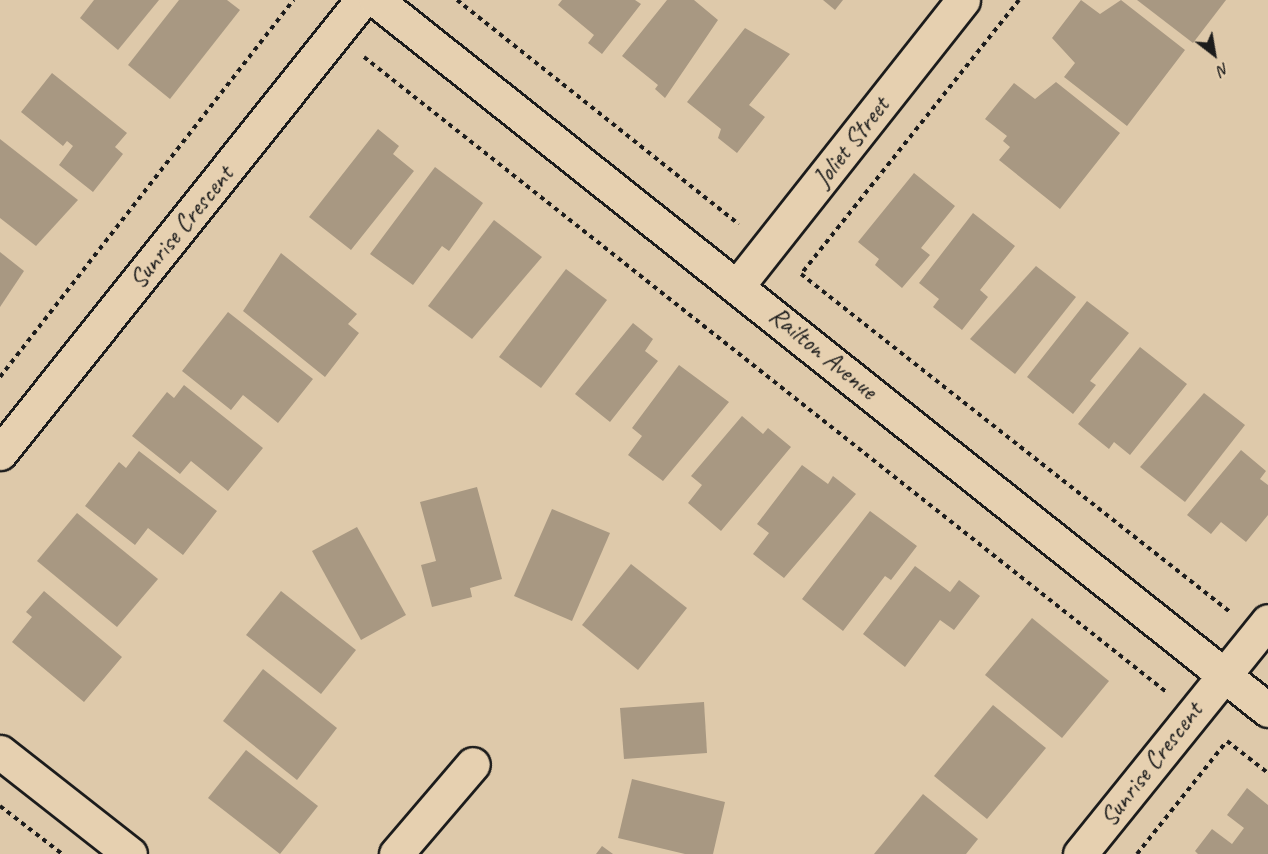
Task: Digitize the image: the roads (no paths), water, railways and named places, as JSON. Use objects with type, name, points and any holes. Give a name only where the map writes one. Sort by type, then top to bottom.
[{"type":"street","name":"Sunrise Crescent","points":[[0,453],[363,0]]},
{"type":"street","name":"Railton Avenue","points":[[375,0],[738,285],[1268,710]]},
{"type":"street","name":"Joliet Street","points":[[738,285],[963,0]]},
{"type":"street","name":"Sunrise Crescent","points":[[1080,854],[1222,674],[1268,621]]},
{"type":"street","points":[[0,752],[130,854]]},
{"type":"street","points":[[396,854],[473,764]]}]
